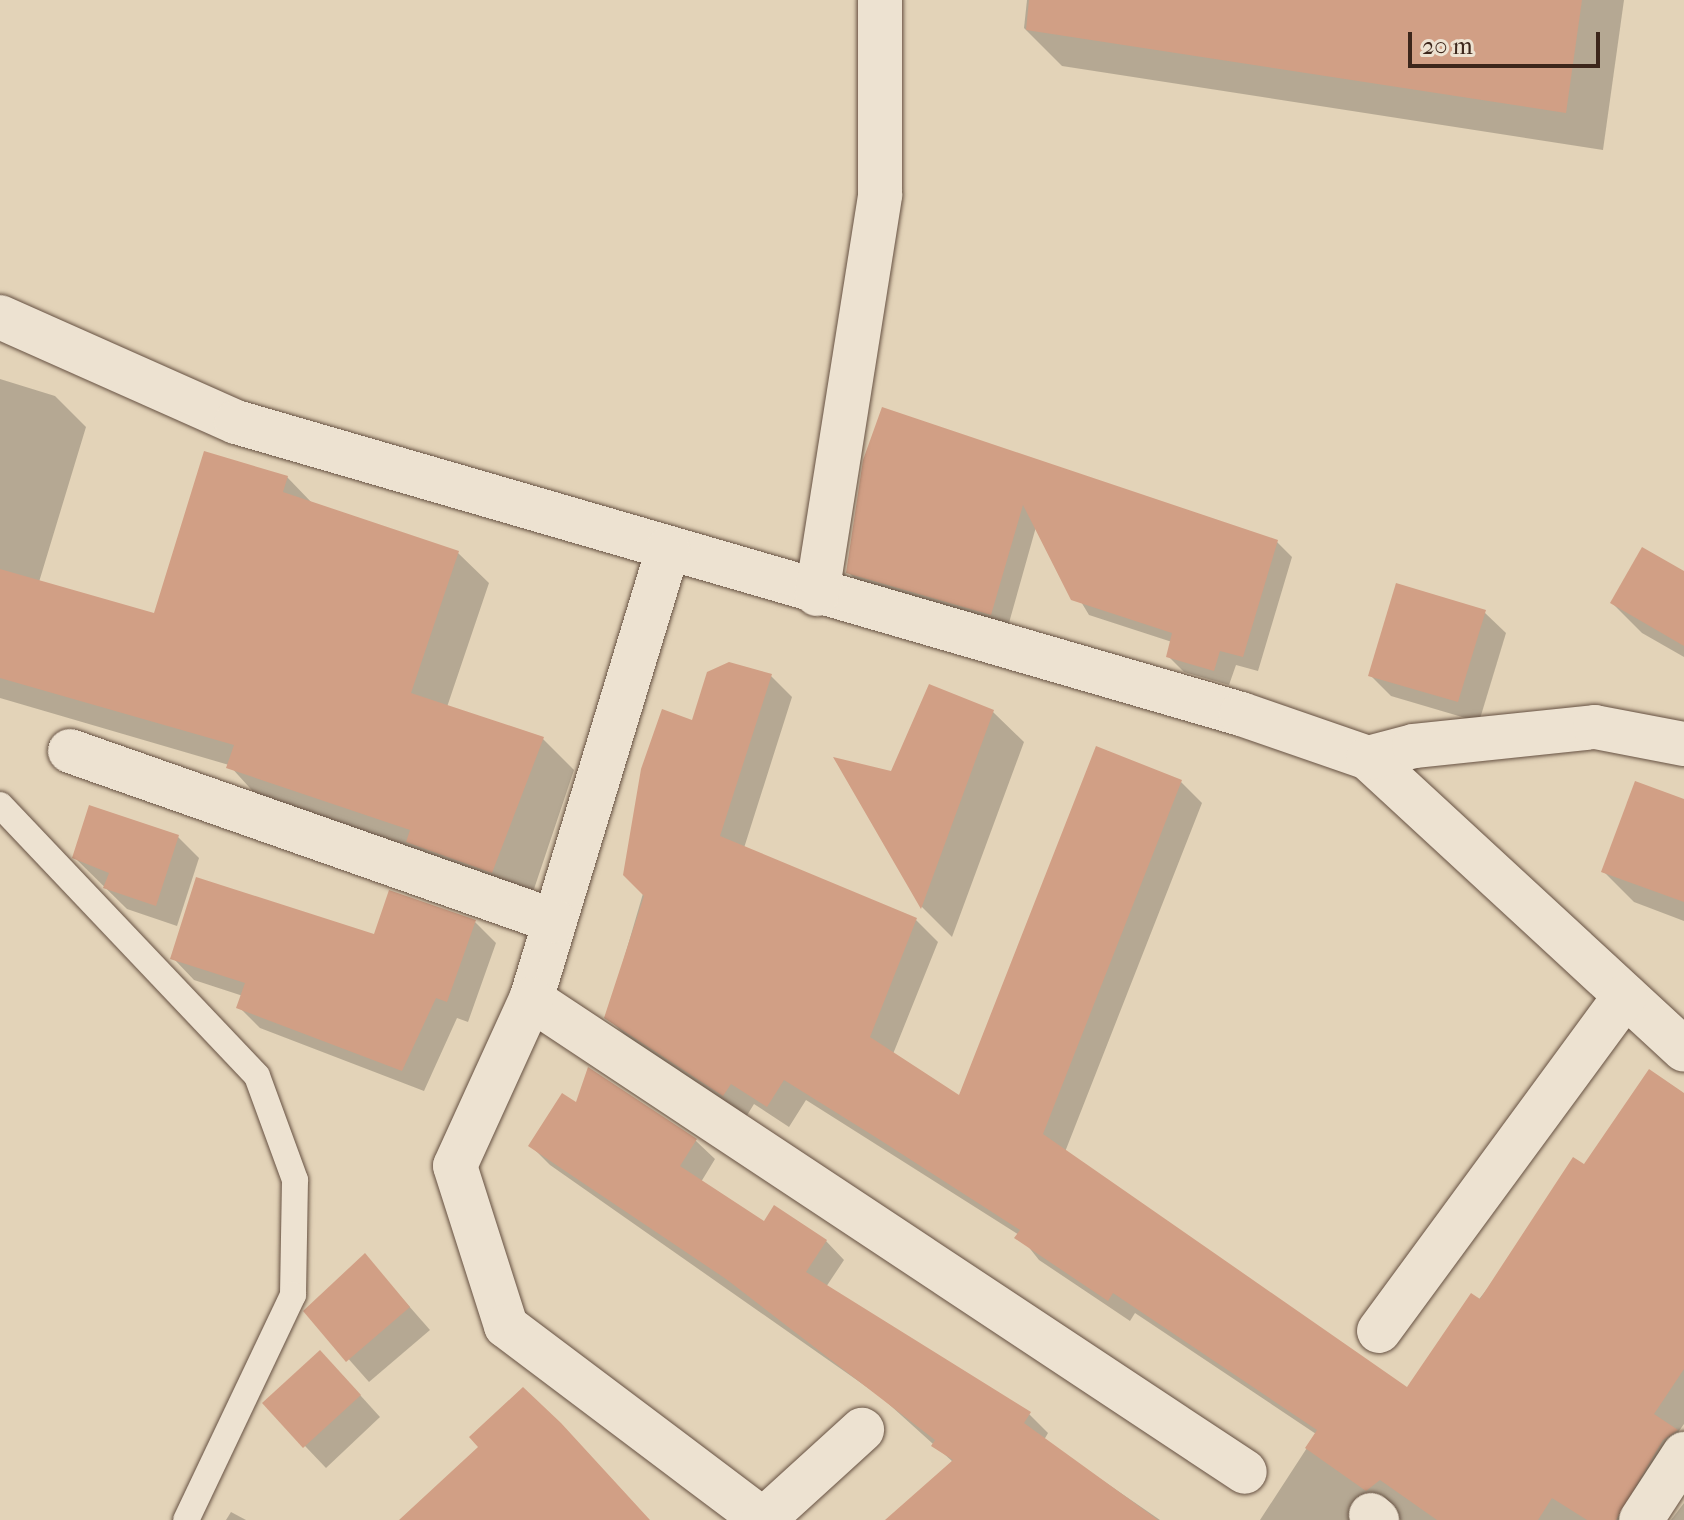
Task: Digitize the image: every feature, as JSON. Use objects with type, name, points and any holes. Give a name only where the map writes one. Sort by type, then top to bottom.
[{"type":"street","points":[[817,594],[880,195],[880,0]]},
{"type":"street","points":[[0,317],[236,422],[817,594],[1241,714],[1368,758],[1684,1050]]},
{"type":"street","points":[[668,549],[531,999],[455,1166],[506,1326],[763,1520],[862,1430]]},
{"type":"street","points":[[1368,758],[1414,746],[1595,727],[1684,744]]},
{"type":"street","points":[[70,751],[554,921]]},
{"type":"street","points":[[1379,1331],[1625,996]]},
{"type":"street","points":[[531,999],[1245,1472]]},
{"type":"street","points":[[1641,1520],[1684,1454]]},
{"type":"lane","points":[[0,805],[257,1076],[295,1180],[293,1295],[186,1520]]},
{"type":"building","points":[[1029,0],[1582,0],[1566,113],[1026,30]]},
{"type":"building","points":[[882,407],[1278,540],[1243,657],[1220,651],[1214,671],[1166,657],[1172,633],[1071,600],[1023,505],[991,615],[846,573],[863,460]]},
{"type":"building","points":[[204,451],[288,476],[283,492],[459,551],[411,693],[544,737],[492,873],[406,842],[410,830],[226,768],[234,745],[0,678],[0,569],[154,613]]},
{"type":"building","points":[[1642,547],[1684,571],[1684,646],[1610,603]]},
{"type":"building","points":[[1396,583],[1486,610],[1458,702],[1368,676]]},
{"type":"building","points":[[729,662],[772,674],[720,836],[917,918],[870,1037],[959,1095],[1096,746],[1182,780],[1043,1134],[1407,1387],[1471,1293],[1480,1299],[1573,1157],[1584,1164],[1649,1069],[1684,1093],[1684,1369],[1654,1414],[1678,1430],[1663,1440],[1616,1520],[1587,1520],[1552,1498],[1538,1520],[1437,1520],[1380,1480],[1366,1491],[1305,1448],[1317,1430],[1113,1293],[1108,1301],[1014,1238],[1020,1230],[784,1080],[767,1107],[731,1084],[723,1096],[604,1018],[644,896],[623,875],[641,769],[662,709],[692,720],[707,672]]},
{"type":"building","points":[[929,684],[994,710],[921,909],[833,757],[891,771]]},
{"type":"building","points":[[1635,781],[1684,799],[1684,902],[1601,872]]},
{"type":"building","points":[[89,805],[179,835],[156,906],[103,888],[109,873],[72,858]]},
{"type":"building","points":[[196,877],[374,934],[389,890],[476,920],[447,1002],[436,998],[402,1071],[236,1008],[245,983],[170,959]]},
{"type":"building","points":[[588,1067],[697,1139],[680,1166],[764,1221],[774,1205],[827,1240],[806,1272],[1031,1412],[1024,1423],[1158,1520],[885,1520],[953,1460],[931,1446],[935,1440],[726,1279],[528,1146],[562,1093],[576,1102]]},
{"type":"building","points":[[365,1253],[410,1307],[346,1362],[303,1311]]},
{"type":"building","points":[[320,1350],[361,1395],[303,1448],[262,1403]]},
{"type":"building","points":[[523,1387],[561,1423],[650,1520],[399,1520],[478,1447],[469,1437]]}]
